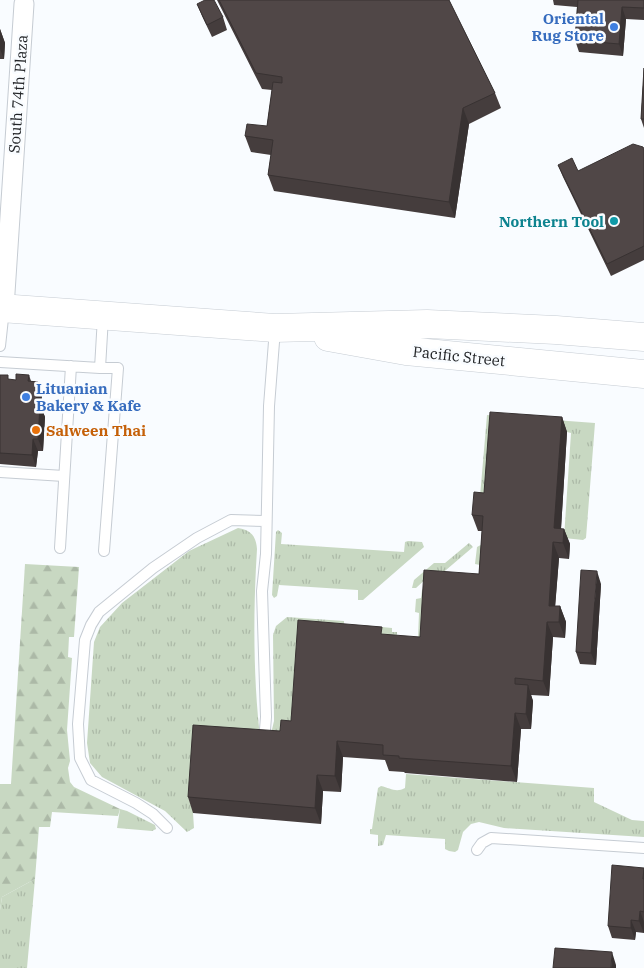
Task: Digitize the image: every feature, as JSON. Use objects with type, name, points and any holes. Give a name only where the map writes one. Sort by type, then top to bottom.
[{"type":"main road","name":"Pacific Street","points":[[2,308],[275,328],[406,351],[644,374]]},
{"type":"main road","name":"Pacific Street","points":[[275,328],[427,324],[556,330],[644,337]]},
{"type":"street","name":"South 74th Plaza","points":[[2,308],[24,2]]},
{"type":"lane","points":[[0,346],[2,308]]},
{"type":"lane","points":[[100,368],[104,315]]},
{"type":"lane","points":[[263,745],[266,717],[262,591],[266,554],[269,406],[275,328]]},
{"type":"lane","points":[[0,362],[118,368],[104,551]]},
{"type":"lane","points":[[60,548],[72,366]]},
{"type":"lane","points":[[0,472],[64,476]]},
{"type":"lane","points":[[167,828],[153,814],[136,803],[91,780],[80,758],[78,724],[85,640],[99,612],[153,568],[197,538],[231,520],[266,521]]},
{"type":"lane","points":[[477,850],[482,842],[491,838],[644,848]]},
{"type":"green space","points":[[487,415],[595,423],[586,538],[583,540],[564,538],[571,433],[567,432],[490,509],[479,508]]},
{"type":"green space","points":[[238,528],[252,534],[257,549],[254,647],[261,745],[193,813],[194,828],[187,832],[165,811],[102,777],[90,763],[87,743],[94,642],[100,627],[122,603],[189,551]]},
{"type":"green space","points":[[278,530],[282,533],[281,544],[404,552],[405,542],[408,541],[422,542],[424,547],[363,600],[358,600],[358,590],[279,585],[277,596],[274,598],[272,595],[276,532]]},
{"type":"green space","points":[[488,541],[485,589],[425,652],[418,638],[419,613],[415,612],[416,599],[421,598],[422,590],[431,582],[478,582],[480,565],[475,564],[477,547]]},
{"type":"green space","points":[[469,543],[473,547],[439,576],[429,576],[416,588],[412,588],[414,580],[434,563],[445,563]]},
{"type":"green space","points":[[25,564],[79,567],[74,637],[69,637],[68,657],[72,658],[67,730],[70,782],[74,787],[120,809],[118,816],[52,812],[50,827],[39,827],[35,879],[2,897],[0,910],[0,784],[11,784]]},
{"type":"green space","points":[[287,617],[344,621],[344,628],[362,625],[392,628],[392,632],[397,632],[397,637],[297,736],[268,746],[274,721],[273,635],[276,626]]},
{"type":"green space","points":[[406,774],[594,788],[594,802],[632,820],[644,821],[644,837],[504,828],[479,822],[471,824],[463,832],[458,850],[455,852],[445,849],[445,839],[386,835],[383,845],[378,846],[378,835],[370,834],[370,829],[372,829],[378,788],[381,786],[396,790],[405,788]]},
{"type":"green space","points":[[120,809],[155,825],[156,829],[152,831],[117,828]]},
{"type":"green space","points":[[35,879],[27,968],[0,968],[0,910],[2,897]]},
{"type":"building","points":[[205,0],[214,0],[223,17],[207,25],[197,4]]},
{"type":"building","points":[[219,0],[449,0],[495,93],[463,108],[449,202],[268,175],[273,140],[245,136],[247,124],[267,126],[273,82],[282,83],[282,77],[256,73]]},
{"type":"building","points":[[578,0],[644,0],[644,8],[622,7],[619,44],[575,40]]},
{"type":"building","points":[[644,68],[644,119],[641,119]]},
{"type":"building","name":"Northern Tool","points":[[633,144],[644,149],[644,246],[607,264],[558,165],[572,158],[578,171]]},
{"type":"building","points":[[16,374],[29,375],[28,381],[38,382],[36,405],[40,405],[38,439],[33,439],[32,455],[0,453],[0,375],[8,375],[8,379],[16,380]]},
{"type":"building","points":[[490,412],[562,417],[554,528],[564,529],[563,543],[553,542],[549,606],[560,606],[559,622],[547,622],[543,681],[515,678],[515,684],[528,685],[526,714],[515,713],[511,766],[399,758],[399,756],[383,755],[383,745],[337,741],[335,776],[317,775],[315,808],[188,797],[193,725],[280,731],[281,720],[291,721],[298,620],[382,627],[381,634],[420,637],[424,570],[479,574],[483,516],[472,515],[474,492],[484,493]]},
{"type":"building","points":[[581,570],[597,571],[591,653],[576,652]]},
{"type":"building","points":[[612,865],[644,868],[644,912],[640,911],[639,921],[631,920],[631,928],[608,926]]},
{"type":"building","points":[[555,948],[612,952],[611,968],[553,968]]},
{"type":"place","name":"Oriental Rug Store","points":[[614,27]]},
{"type":"place","name":"Northern Tool","points":[[614,221]]},
{"type":"place","name":"Lituanian Bakery & Kafe","points":[[26,397]]},
{"type":"place","name":"Salween Thai","points":[[36,430]]}]
